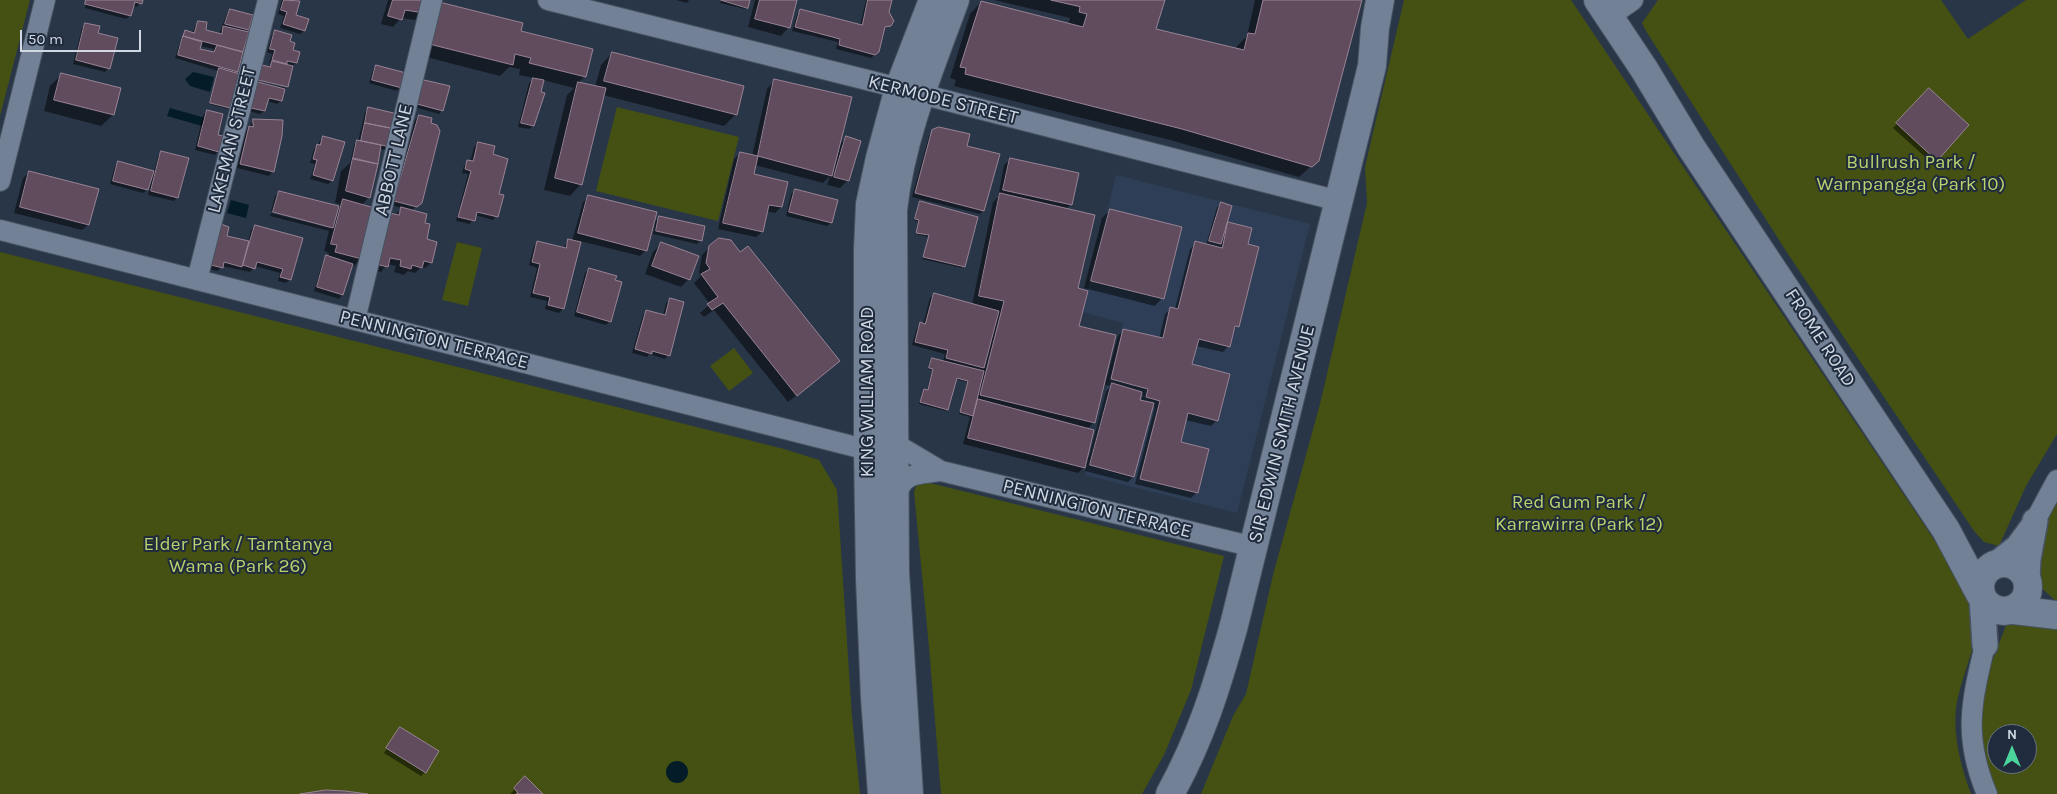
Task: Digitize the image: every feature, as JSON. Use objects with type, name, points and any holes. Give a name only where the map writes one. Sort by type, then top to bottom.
[{"type":"main road","name":"KING WILLIAM ROAD","points":[[909,794],[898,628],[894,443],[893,210],[902,160],[910,91],[933,0]]},
{"type":"main road","name":"KING WILLIAM ROAD","points":[[882,794],[874,668],[868,450],[868,249],[870,204],[880,158],[910,91],[955,0]]},
{"type":"main road","name":"SIR EDWIN SMITH AVENUE","points":[[1170,794],[1188,761],[1213,699],[1254,547],[1372,66],[1375,22],[1380,0]]},
{"type":"main road","name":"SIR EDWIN SMITH AVENUE","points":[[1372,66],[1390,25],[1396,0]]},
{"type":"main road","name":"FROME ROAD","points":[[1594,6],[1636,84],[1691,147],[1946,530],[1981,596]]},
{"type":"main road","points":[[868,450],[884,464],[895,500]]},
{"type":"main road","name":"FROME ROAD","points":[[1946,530],[1977,556],[1998,563]]},
{"type":"main road","points":[[2057,609],[2041,598],[2027,581],[2019,567],[2009,563],[1998,563],[1986,570],[1982,576],[1981,596],[1988,606],[2002,612],[2013,610],[2057,615]]},
{"type":"main road","points":[[2013,610],[2023,603],[2026,598],[2027,581]]},
{"type":"street","points":[[0,180],[45,0]]},
{"type":"street","name":"LAKEMAN STREET","points":[[197,280],[268,0]]},
{"type":"street","name":"ABBOTT LANE","points":[[355,320],[432,0]]},
{"type":"street","name":"KERMODE STREET","points":[[548,0],[1339,201]]},
{"type":"street","points":[[1594,6],[1633,0]]},
{"type":"street","name":"PENNINGTON TERRACE","points":[[0,230],[868,450]]},
{"type":"street","name":"PENNINGTON TERRACE","points":[[894,443],[941,471],[1254,547]]},
{"type":"street","name":"PENNINGTON TERRACE","points":[[895,500],[903,481],[912,476],[941,471]]},
{"type":"street","points":[[1998,563],[2022,542],[2057,480]]},
{"type":"street","points":[[2027,581],[2028,559],[2035,521]]},
{"type":"street","points":[[1981,596],[1985,645],[1973,695],[1971,718],[1973,750],[1988,794]]},
{"type":"street","points":[[1985,645],[2013,610]]},
{"type":"shaded area","points":[[193,72],[214,77],[210,92],[190,86],[185,79]]},
{"type":"shaded area","points":[[170,108],[205,118],[202,126],[167,116]]},
{"type":"shaded area","points":[[1116,175],[1310,224],[1237,513],[1085,475],[1123,323],[1082,312]]},
{"type":"shaded area","points":[[231,200],[249,205],[246,218],[227,213]]},
{"type":"shaded area","points":[[677,761],[685,764],[688,772],[685,780],[677,783],[669,780],[666,772],[669,764]]},
{"type":"green space","points":[[0,0],[30,0],[0,116]]},
{"type":"green space","name":"Red Gum Park / Karrawirra (Park 12)","points":[[1404,0],[1571,0],[1974,599],[1977,621],[1976,634],[1958,698],[1955,719],[1959,752],[1971,794],[1201,794],[1233,716],[1246,694],[1273,575],[1320,404],[1367,203],[1365,167]]},
{"type":"green space","name":"Bullrush Park / Warnpangga (Park 10)","points":[[1658,0],[1941,0],[1968,39],[2026,0],[2057,0],[2057,434],[2026,486],[1999,546],[1984,542],[1974,531],[1788,254],[1646,31],[1642,23]]},
{"type":"green space","points":[[617,107],[739,137],[718,221],[596,191]]},
{"type":"green space","points":[[457,242],[482,248],[468,306],[442,300]]},
{"type":"green space","name":"Elder Park / Tarntanya Wama (Park 26)","points":[[0,252],[784,449],[819,460],[837,490],[852,717],[860,794],[0,794]]},
{"type":"green space","points":[[734,348],[753,373],[729,391],[710,366]]},
{"type":"green space","points":[[918,480],[1224,556],[1191,690],[1164,755],[1142,794],[941,794],[914,492]]},
{"type":"green space","points":[[2057,502],[2057,602],[2036,583],[2033,560],[2050,505]]},
{"type":"green space","points":[[2014,619],[2057,620],[2057,794],[1997,794],[1989,774],[2037,774],[2037,724],[1987,724],[1987,766],[1979,737],[1985,680],[2007,623]]},
{"type":"building","points":[[86,0],[143,0],[142,4],[135,2],[131,16],[85,4]]},
{"type":"building","points":[[284,0],[300,1],[296,15],[309,19],[305,31],[283,24],[287,12],[281,10]]},
{"type":"building","points":[[393,0],[426,0],[424,13],[405,10],[402,20],[388,16]]},
{"type":"building","points":[[721,0],[750,0],[748,8]]},
{"type":"building","points":[[760,0],[797,0],[790,28],[755,19]]},
{"type":"building","points":[[868,0],[892,0],[889,12],[894,21],[891,26],[885,27],[879,52],[875,55],[839,45],[840,39],[795,27],[800,9],[862,25]]},
{"type":"building","points":[[1051,0],[1165,0],[1156,29],[1244,50],[1248,33],[1255,34],[1263,0],[1362,0],[1319,161],[1312,167],[1182,129],[965,74],[966,68],[960,67],[981,1],[1083,27],[1087,14],[1079,12],[1080,7]]},
{"type":"building","points":[[439,2],[523,23],[521,31],[593,49],[586,77],[529,63],[531,58],[515,54],[513,65],[429,44]]},
{"type":"building","points":[[230,9],[253,15],[249,30],[225,24]]},
{"type":"building","points":[[198,21],[207,22],[206,30],[222,34],[223,26],[249,32],[243,52],[183,36],[185,30],[194,33]]},
{"type":"building","points":[[85,23],[100,26],[98,33],[118,38],[110,69],[76,60]]},
{"type":"building","points":[[275,30],[292,35],[290,41],[295,43],[293,50],[300,52],[297,63],[287,61],[287,64],[272,60],[275,50],[270,49]]},
{"type":"building","points":[[183,36],[202,42],[200,49],[214,52],[217,45],[243,52],[238,72],[178,55]]},
{"type":"building","points":[[612,52],[744,86],[737,115],[604,81]]},
{"type":"building","points":[[272,61],[293,66],[288,87],[258,80],[262,65],[270,67]]},
{"type":"building","points":[[376,65],[406,73],[402,88],[372,80]]},
{"type":"building","points":[[219,68],[240,74],[230,108],[210,103]]},
{"type":"building","points":[[61,73],[121,88],[114,115],[54,100]]},
{"type":"building","points":[[533,78],[544,80],[541,92],[545,93],[534,126],[521,123]]},
{"type":"building","points":[[774,79],[852,97],[832,176],[758,156]]},
{"type":"building","points":[[424,80],[450,86],[443,111],[417,104]]},
{"type":"building","points":[[258,82],[285,89],[282,101],[269,98],[265,111],[251,108]]},
{"type":"building","points":[[578,82],[606,88],[582,185],[555,178]]},
{"type":"building","points":[[1929,88],[1969,125],[1937,161],[1896,123]]},
{"type":"building","points":[[368,107],[398,114],[395,129],[365,123]]},
{"type":"building","points":[[207,110],[223,114],[218,135],[223,136],[219,152],[198,146]]},
{"type":"building","points":[[419,115],[432,118],[431,123],[437,125],[440,131],[422,203],[417,207],[394,201]]},
{"type":"building","points":[[253,119],[283,120],[282,136],[274,172],[240,164],[249,126],[253,127]]},
{"type":"building","points":[[365,123],[395,129],[391,147],[361,141]]},
{"type":"building","points":[[939,127],[970,134],[967,146],[1000,154],[984,211],[915,193],[932,130]]},
{"type":"building","points":[[323,136],[345,142],[333,181],[313,175],[317,160],[313,159],[317,144],[320,145]]},
{"type":"building","points":[[846,136],[861,141],[849,181],[834,177]]},
{"type":"building","points":[[357,140],[381,145],[378,164],[353,159]]},
{"type":"building","points":[[478,142],[495,146],[493,154],[508,159],[499,194],[504,195],[498,217],[477,212],[475,221],[458,217],[471,171],[465,169],[467,160],[473,161]]},
{"type":"building","points":[[161,151],[189,158],[178,198],[151,191]]},
{"type":"building","points":[[740,152],[758,156],[754,174],[788,182],[782,207],[769,205],[763,232],[723,223]]},
{"type":"building","points":[[353,158],[378,164],[370,198],[346,191]]},
{"type":"building","points":[[1010,158],[1079,173],[1072,205],[1003,190]]},
{"type":"building","points":[[118,161],[154,171],[148,190],[113,181]]},
{"type":"building","points":[[29,171],[99,189],[89,225],[20,207]]},
{"type":"building","points":[[795,189],[838,200],[832,223],[789,212]]},
{"type":"building","points":[[279,191],[339,206],[333,228],[273,212]]},
{"type":"building","points":[[1000,193],[1095,215],[1078,288],[1088,291],[1079,326],[1116,335],[1095,423],[980,395],[1004,301],[979,296]]},
{"type":"building","points":[[588,195],[657,212],[647,251],[578,233]]},
{"type":"building","points":[[343,199],[378,209],[362,259],[335,252],[337,245],[331,244]]},
{"type":"building","points":[[920,201],[978,217],[965,267],[923,257],[929,235],[916,233],[919,220],[915,219]]},
{"type":"building","points":[[1221,202],[1232,206],[1221,244],[1209,241]]},
{"type":"building","points":[[401,207],[427,214],[425,223],[430,224],[427,239],[437,242],[432,263],[424,261],[422,268],[412,265],[411,269],[400,266],[401,260],[390,258],[388,267],[371,263],[384,212],[399,215]]},
{"type":"building","points":[[1110,209],[1182,227],[1164,299],[1091,281]]},
{"type":"building","points":[[659,216],[705,226],[702,241],[656,231]]},
{"type":"building","points":[[1228,222],[1252,228],[1248,244],[1259,247],[1239,327],[1235,326],[1230,347],[1199,339],[1192,364],[1230,374],[1218,421],[1188,413],[1181,442],[1209,449],[1198,493],[1140,479],[1160,401],[1146,397],[1148,389],[1111,379],[1123,329],[1163,338],[1170,307],[1178,309],[1195,241],[1222,248]]},
{"type":"building","points":[[221,224],[229,227],[227,236],[249,241],[242,267],[224,262],[223,268],[211,265]]},
{"type":"building","points":[[255,225],[303,238],[291,280],[280,277],[283,269],[257,262],[255,269],[243,265]]},
{"type":"building","points":[[719,238],[731,240],[740,252],[748,246],[840,361],[797,396],[723,303],[712,310],[707,304],[718,297],[701,274],[710,269],[706,263],[709,246]]},
{"type":"building","points":[[568,239],[581,242],[564,309],[548,305],[550,297],[533,293],[540,264],[532,262],[537,241],[566,248]]},
{"type":"building","points":[[661,242],[699,256],[690,280],[652,266]]},
{"type":"building","points":[[326,255],[353,264],[343,295],[317,287]]},
{"type":"building","points":[[589,268],[617,276],[615,280],[622,282],[611,322],[577,312]]},
{"type":"building","points":[[934,293],[999,311],[984,368],[946,358],[948,350],[915,342],[920,322],[925,324]]},
{"type":"building","points":[[670,298],[684,302],[670,356],[652,351],[652,354],[635,349],[646,310],[665,315]]},
{"type":"building","points":[[932,358],[984,371],[973,416],[960,412],[968,381],[957,378],[948,410],[920,402],[924,389],[928,390],[933,369],[929,368]]},
{"type":"building","points":[[1112,383],[1142,392],[1140,400],[1154,403],[1134,477],[1090,465]]},
{"type":"building","points":[[978,399],[1094,430],[1085,468],[968,438]]},
{"type":"building","points":[[400,727],[439,751],[426,773],[386,748]]},
{"type":"building","points":[[525,776],[543,794],[516,794],[518,793],[514,788]]},
{"type":"building","points":[[326,790],[345,791],[368,794],[300,794]]}]
